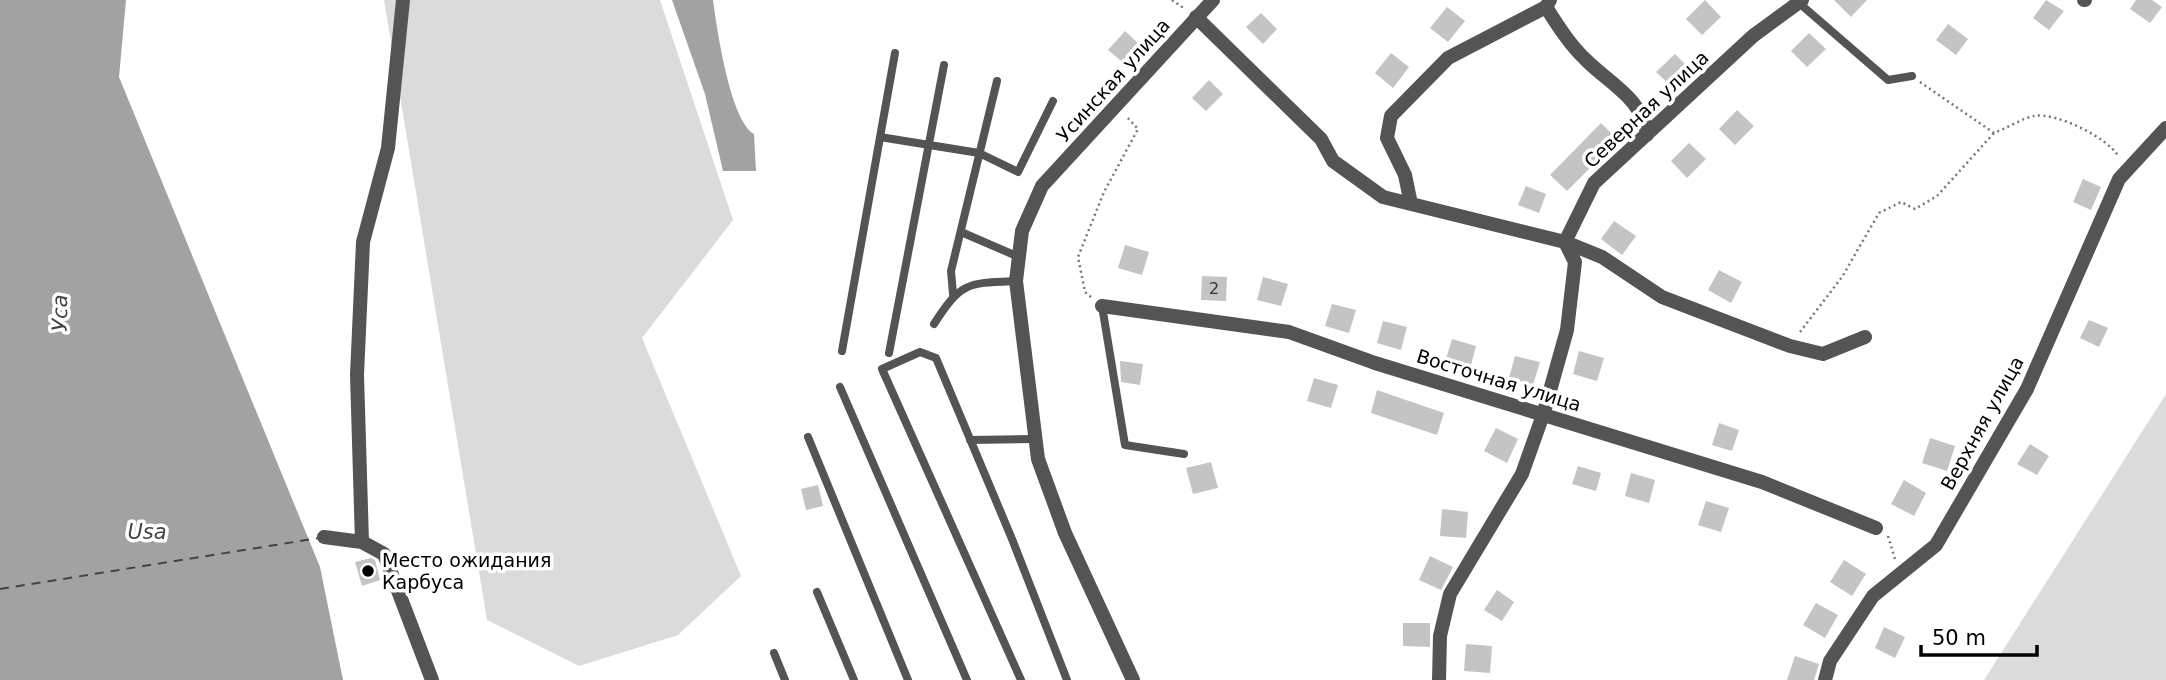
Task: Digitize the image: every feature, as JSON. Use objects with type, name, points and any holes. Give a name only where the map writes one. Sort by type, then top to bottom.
[{"type":"street","points":[[362,542],[357,375],[363,242],[388,148],[403,0]]},
{"type":"street","name":"Усинская улица","points":[[1133,680],[1065,533],[1038,459],[1016,281],[1022,231],[1042,186],[1213,0]]},
{"type":"street","name":"Северная улица","points":[[1565,242],[1594,183],[1753,36],[1800,2]]},
{"type":"street","points":[[1411,204],[1405,175],[1388,138],[1391,116],[1448,58],[1548,4],[1564,36],[1586,60],[1635,104],[1645,117],[1647,135]]},
{"type":"street","points":[[1196,17],[1321,139],[1333,162],[1383,197],[1565,242],[1602,257],[1662,297],[1790,346],[1823,354],[1865,337]]},
{"type":"street","name":"Верхняя улица","points":[[1825,680],[1830,661],[1873,596],[1936,545],[2027,389],[2119,179],[2166,128]]},
{"type":"street","points":[[1439,680],[1440,636],[1450,594],[1522,474],[1544,412],[1567,330],[1575,262],[1565,242]]},
{"type":"street","name":"Восточная улица","points":[[1102,306],[1289,332],[1374,363],[1544,412],[1762,482],[1876,528]]},
{"type":"street","points":[[324,537],[362,542],[384,554],[432,680]]},
{"type":"lane","points":[[1800,2],[1888,80],[1912,76]]},
{"type":"lane","points":[[842,351],[895,53]]},
{"type":"lane","points":[[889,352],[944,65]]},
{"type":"lane","points":[[953,294],[951,271],[997,81]]},
{"type":"lane","points":[[880,137],[979,153],[1018,172],[1053,101]]},
{"type":"lane","points":[[961,232],[1019,257]]},
{"type":"lane","points":[[934,324],[953,294],[977,283],[1016,281]]},
{"type":"lane","points":[[1102,306],[1125,445],[1184,454]]},
{"type":"lane","points":[[1021,680],[882,369],[920,352],[936,359],[1067,680]]},
{"type":"lane","points":[[840,387],[967,680]]},
{"type":"lane","points":[[808,437],[908,680]]},
{"type":"lane","points":[[970,440],[1036,439]]},
{"type":"lane","points":[[817,592],[853,680]]},
{"type":"lane","points":[[774,653],[785,680]]},
{"type":"path","points":[[1912,76],[1994,133]]},
{"type":"path","points":[[1102,306],[1085,292],[1079,257],[1104,192],[1138,128],[1116,107]]},
{"type":"path","points":[[1790,346],[1842,277],[1879,213],[1901,202],[1915,209],[1937,196],[1994,133],[2037,116],[2079,126],[2113,146],[2126,171]]},
{"type":"path","points":[[1876,528],[1889,536],[1896,557],[1882,577],[1885,587]]},
{"type":"shaded area","points":[[384,0],[660,0],[733,220],[642,338],[741,576],[678,635],[579,666],[487,620]]},
{"type":"shaded area","points":[[2166,394],[2166,680],[1984,680]]},
{"type":"water","name":"Usa","points":[[0,0],[126,0],[119,77],[320,567],[343,680],[0,680]]},
{"type":"water","points":[[672,0],[713,0],[721,51],[732,93],[738,111],[754,134],[756,171],[723,171],[705,94]]},
{"type":"building","points":[[1705,0],[1721,17],[1702,35],[1686,19]]},
{"type":"building","points":[[1834,0],[1867,0],[1851,17]]},
{"type":"building","points":[[2046,0],[2064,11],[2049,30],[2033,18]]},
{"type":"building","points":[[2136,0],[2152,0],[2162,7],[2150,23],[2130,9]]},
{"type":"building","points":[[1447,7],[1465,21],[1448,42],[1430,28]]},
{"type":"building","points":[[1261,13],[1277,29],[1263,44],[1246,27]]},
{"type":"building","points":[[1948,24],[1968,39],[1956,55],[1936,40]]},
{"type":"building","points":[[1125,31],[1142,47],[1126,65],[1108,50]]},
{"type":"building","points":[[1809,33],[1826,49],[1807,67],[1791,51]]},
{"type":"building","points":[[1391,53],[1409,67],[1393,88],[1375,73]]},
{"type":"building","points":[[1675,54],[1691,70],[1673,88],[1656,72]]},
{"type":"building","points":[[1209,80],[1223,94],[1206,111],[1192,98]]},
{"type":"building","points":[[1737,110],[1754,126],[1735,145],[1719,129]]},
{"type":"building","points":[[1601,123],[1618,140],[1567,191],[1550,175]]},
{"type":"building","points":[[1689,143],[1706,159],[1687,178],[1671,161]]},
{"type":"building","points":[[2083,179],[2101,187],[2091,210],[2073,202]]},
{"type":"building","points":[[1526,186],[1546,194],[1539,213],[1518,205]]},
{"type":"building","points":[[1614,221],[1636,236],[1622,255],[1601,239]]},
{"type":"building","points":[[1125,245],[1149,252],[1142,275],[1118,268]]},
{"type":"building","points":[[1719,270],[1742,282],[1731,303],[1708,290]]},
{"type":"building","points":[[1202,276],[1227,277],[1226,301],[1201,300]]},
{"type":"building","points":[[1263,277],[1288,284],[1281,306],[1257,300]]},
{"type":"building","points":[[1332,304],[1356,310],[1349,333],[1325,326]]},
{"type":"building","points":[[2089,320],[2108,328],[2099,347],[2080,338]]},
{"type":"building","points":[[1383,321],[1407,327],[1401,350],[1377,343]]},
{"type":"building","points":[[1452,339],[1476,346],[1470,369],[1445,362]]},
{"type":"building","points":[[1579,351],[1604,358],[1597,381],[1573,374]]},
{"type":"building","points":[[1515,356],[1540,362],[1533,385],[1509,378]]},
{"type":"building","points":[[1120,361],[1143,364],[1140,385],[1121,382]]},
{"type":"building","points":[[1314,378],[1338,385],[1331,408],[1307,401]]},
{"type":"building","points":[[1377,390],[1444,413],[1437,435],[1371,413]]},
{"type":"building","points":[[1719,423],[1739,430],[1732,451],[1712,445]]},
{"type":"building","points":[[1496,428],[1518,439],[1507,463],[1484,451]]},
{"type":"building","points":[[1930,438],[1955,446],[1947,471],[1922,463]]},
{"type":"building","points":[[2030,444],[2049,456],[2037,475],[2017,464]]},
{"type":"building","points":[[1211,462],[1218,488],[1193,494],[1186,468]]},
{"type":"building","points":[[1578,466],[1601,473],[1596,491],[1572,484]]},
{"type":"building","points":[[1631,473],[1655,480],[1649,503],[1625,496]]},
{"type":"building","points":[[1904,480],[1926,493],[1914,516],[1891,504]]},
{"type":"building","points":[[818,485],[823,506],[806,510],[801,489]]},
{"type":"building","points":[[1706,501],[1729,508],[1721,532],[1698,525]]},
{"type":"building","points":[[1442,509],[1468,512],[1466,538],[1440,536]]},
{"type":"building","points":[[1430,556],[1453,567],[1441,590],[1419,580]]},
{"type":"building","name":"Место ожидания Карбуса","points":[[371,558],[375,560],[380,580],[362,586],[355,562]]},
{"type":"building","points":[[1844,560],[1866,574],[1852,596],[1830,582]]},
{"type":"building","points":[[1497,590],[1514,602],[1502,621],[1484,610]]},
{"type":"building","points":[[1816,603],[1838,615],[1825,638],[1803,625]]},
{"type":"building","points":[[1403,623],[1430,623],[1430,647],[1403,646]]},
{"type":"building","points":[[1884,627],[1905,637],[1895,658],[1875,648]]},
{"type":"building","points":[[1466,644],[1492,646],[1490,673],[1464,671]]},
{"type":"building","points":[[1795,656],[1819,664],[1814,680],[1787,680]]},
{"type":"ferry route","points":[[0,589],[319,538]]},
{"type":"place","name":"Место ожидания Карбуса","points":[[368,571]]},
{"type":"water label","name":"Уса","points":[[60,313]]}]
